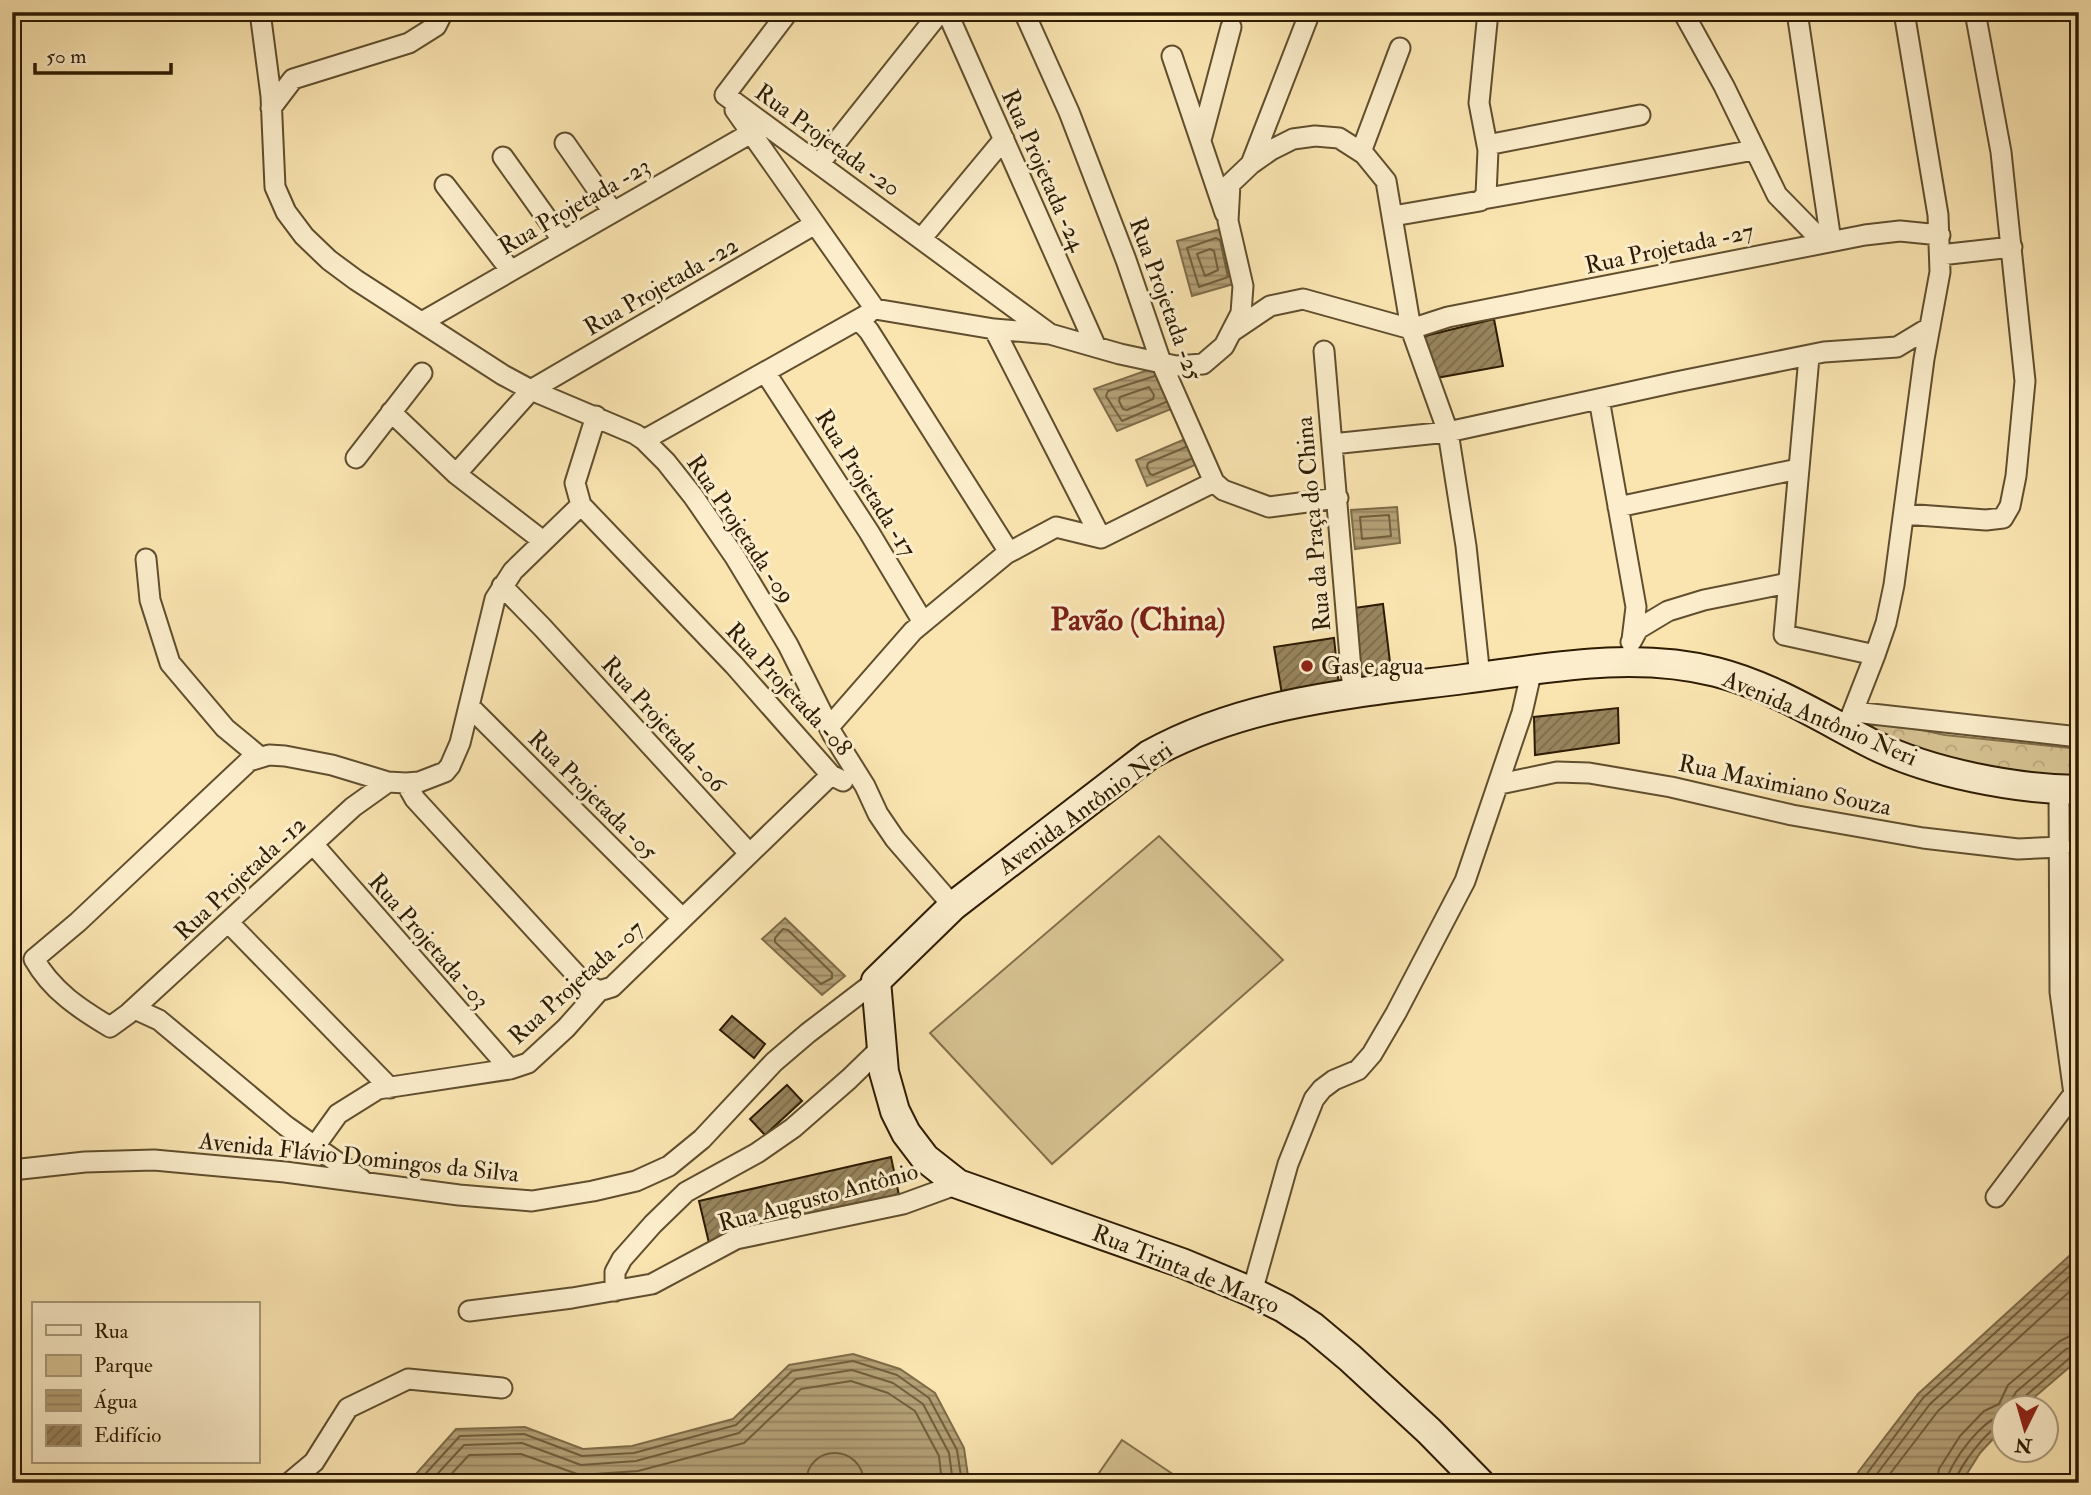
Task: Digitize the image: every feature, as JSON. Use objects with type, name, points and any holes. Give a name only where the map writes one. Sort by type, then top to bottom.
[{"type":"street","points":[[260,12],[271,108]]},
{"type":"street","points":[[271,108],[293,79],[409,43],[436,26],[443,12]]},
{"type":"street","points":[[724,95],[788,12]]},
{"type":"street","points":[[819,164],[940,12]]},
{"type":"street","name":"Rua Projetada -24","points":[[947,12],[1096,347]]},
{"type":"street","name":"Rua Projetada -25","points":[[1024,12],[1069,112],[1126,260],[1161,362],[1214,482]]},
{"type":"street","points":[[1251,164],[1310,12]]},
{"type":"street","points":[[1484,198],[1488,183],[1487,145],[1479,103],[1488,12]]},
{"type":"street","points":[[1683,12],[1724,86],[1777,195],[1827,242]]},
{"type":"street","points":[[1797,12],[1827,242]]},
{"type":"street","points":[[1904,12],[1940,235],[1940,272],[1924,359],[1894,585],[1886,623],[1850,720],[2079,737]]},
{"type":"street","points":[[1904,514],[1996,520],[2007,515],[2022,433],[2025,381],[2012,247],[2001,152],[1975,12]]},
{"type":"street","points":[[1201,140],[1231,27]]},
{"type":"street","points":[[1362,153],[1400,48]]},
{"type":"street","points":[[1172,56],[1228,221],[1243,286],[1241,313],[1233,331]]},
{"type":"street","name":"Rua Projetada -20","points":[[724,95],[816,224],[867,315],[876,341],[1009,552]]},
{"type":"street","name":"Rua Projetada -20","points":[[724,95],[1050,334],[1176,366],[1203,364],[1224,346],[1233,331]]},
{"type":"street","name":"Rua Projetada -09","points":[[271,108],[276,193],[304,236],[329,260],[503,375],[531,390],[596,415],[644,440],[666,462],[735,557],[788,645],[852,769],[865,786]]},
{"type":"street","points":[[1487,145],[1640,115]]},
{"type":"street","name":"Rua Projetada -23","points":[[422,322],[751,133]]},
{"type":"street","points":[[1228,221],[1230,184],[1251,164],[1293,139],[1314,136],[1339,138],[1362,153],[1386,181],[1411,329],[1448,432],[1466,546],[1480,677]]},
{"type":"street","points":[[921,239],[1003,139]]},
{"type":"street","points":[[565,143],[614,212]]},
{"type":"street","points":[[1392,216],[1754,149]]},
{"type":"street","points":[[503,157],[563,241]]},
{"type":"street","points":[[445,185],[511,271]]},
{"type":"street","name":"Rua Projetada -22","points":[[456,474],[531,390],[816,224]]},
{"type":"street","name":"Rua Projetada -27","points":[[1411,329],[1448,317],[1827,242],[1892,232],[1940,235]]},
{"type":"street","points":[[1940,255],[2012,247]]},
{"type":"street","points":[[1233,331],[1270,306],[1303,299],[1411,329]]},
{"type":"street","points":[[644,440],[867,315],[1050,334]]},
{"type":"street","points":[[1897,347],[1930,327]]},
{"type":"street","points":[[993,329],[1101,538]]},
{"type":"street","points":[[1332,444],[1448,432],[1844,349],[1897,347],[1924,359]]},
{"type":"street","name":"Rua da Praça do China","points":[[1324,351],[1353,693]]},
{"type":"street","points":[[1809,357],[1784,635],[1875,654]]},
{"type":"street","name":"Rua Projetada -17","points":[[765,372],[862,520],[923,622]]},
{"type":"street","points":[[356,457],[422,373]]},
{"type":"street","points":[[1599,399],[1636,607],[1630,651]]},
{"type":"street","points":[[391,412],[456,474],[543,541]]},
{"type":"street","points":[[502,586],[581,505],[575,483],[596,415]]},
{"type":"street","points":[[1618,507],[1798,469]]},
{"type":"street","points":[[829,727],[923,622],[1009,552],[1056,527],[1101,538],[1214,482],[1223,490],[1269,507],[1338,498]]},
{"type":"street","name":"Rua Projetada -08","points":[[581,505],[734,665],[831,775],[850,784],[865,786],[878,814],[895,839],[953,906]]},
{"type":"street","points":[[146,559],[150,600],[170,663],[255,759]]},
{"type":"street","points":[[1630,651],[1638,629],[1668,611],[1704,600],[1788,583]]},
{"type":"street","name":"Rua Projetada -06","points":[[502,586],[749,853]]},
{"type":"street","name":"Rua Projetada -12","points":[[132,1011],[353,807],[397,783],[434,777],[450,766],[470,707],[490,613],[502,586]]},
{"type":"street","name":"Avenida Antônio Neri","points":[[876,981],[953,906],[1149,755],[1175,740],[1220,722],[1272,707],[1353,693],[1480,677],[1630,651],[1670,664],[1717,672],[1850,720],[1874,745],[1908,759],[2002,783],[2069,790]]},
{"type":"street","points":[[1252,1292],[1288,1164],[1314,1099],[1334,1080],[1358,1070],[1372,1054],[1465,881],[1500,784],[1522,713],[1532,669]]},
{"type":"street","name":"Rua Projetada -05","points":[[470,707],[682,918]]},
{"type":"street","points":[[365,1182],[286,1126],[159,1020],[132,1011],[110,1027],[76,1007],[44,976],[34,959],[255,759],[285,756],[351,769],[397,783],[415,799],[584,983],[599,991]]},
{"type":"street","name":"Rua Maximiano Souza","points":[[1500,784],[1558,772],[1589,773],[1671,787],[1793,815],[1923,838],[2018,849],[2061,847]]},
{"type":"street","name":"Rua Projetada -07","points":[[315,1146],[338,1114],[379,1090],[510,1069],[527,1063],[566,1028],[599,991],[612,987],[831,775]]},
{"type":"street","points":[[1996,1197],[2076,1090],[2060,992],[2061,847],[2069,790]]},
{"type":"street","name":"Rua Projetada -03","points":[[313,844],[510,1069]]},
{"type":"street","points":[[229,923],[390,1088]]},
{"type":"street","points":[[876,981],[884,1072],[895,1111],[906,1133],[925,1158],[958,1184]]},
{"type":"street","name":"Avenida Flávio Domingos da Silva","points":[[12,1170],[85,1162],[154,1160],[224,1165],[458,1195],[533,1200],[593,1191],[636,1181],[669,1166],[702,1139],[775,1062],[876,981]]},
{"type":"street","points":[[615,1291],[615,1272],[622,1259],[686,1192],[747,1160],[793,1128],[882,1046]]},
{"type":"street","name":"Rua Trinta de Março","points":[[958,1184],[1170,1258],[1252,1292],[1314,1327],[1409,1413],[1480,1483]]},
{"type":"street","name":"Rua Augusto Antônio","points":[[469,1311],[652,1284],[736,1239],[903,1204],[958,1184]]},
{"type":"street","points":[[289,1483],[314,1462],[348,1408],[408,1379],[502,1388]]},
{"type":"green space","points":[[1883,722],[1945,735],[2079,749],[2079,779],[2011,773],[1942,760],[1869,727]]},
{"type":"green space","points":[[1159,836],[1283,960],[1052,1164],[930,1033]]},
{"type":"green space","points":[[1122,1440],[1186,1483],[1092,1483]]},
{"type":"water","points":[[1224,228],[1237,283],[1192,296],[1177,241]]},
{"type":"water","points":[[1159,366],[1176,407],[1117,431],[1094,389]]},
{"type":"water","points":[[1192,436],[1204,461],[1147,486],[1136,460]]},
{"type":"water","points":[[1397,507],[1400,543],[1355,549],[1351,510]]},
{"type":"water","points":[[785,918],[845,976],[822,995],[762,939]]},
{"type":"water","points":[[2079,1247],[2079,1359],[2038,1394],[1990,1394],[1990,1442],[1961,1483],[1852,1483],[1918,1394]]},
{"type":"water","points":[[853,1354],[900,1369],[935,1393],[964,1448],[969,1483],[849,1483],[835,1479],[788,1483],[408,1483],[456,1429],[525,1427],[583,1449],[632,1446],[733,1419],[789,1365]]},
{"type":"building","points":[[1494,319],[1503,366],[1436,378],[1421,337]]},
{"type":"building","points":[[1383,604],[1392,679],[1356,684],[1347,609]]},
{"type":"building","name":"Gas e agua","points":[[1334,638],[1339,686],[1282,694],[1274,647]]},
{"type":"building","points":[[1618,708],[1619,743],[1535,755],[1534,717]]},
{"type":"building","points":[[732,1016],[765,1044],[754,1058],[720,1030]]},
{"type":"building","points":[[787,1085],[802,1101],[765,1135],[750,1119]]},
{"type":"building","points":[[891,1157],[900,1200],[709,1243],[699,1201]]},
{"type":"tunnel","points":[[2049,822],[2079,823]]},
{"type":"place","name":"Gas e agua","points":[[1307,666]]},
{"type":"district","name":"Pavão (China)","points":[[1138,619]]}]
